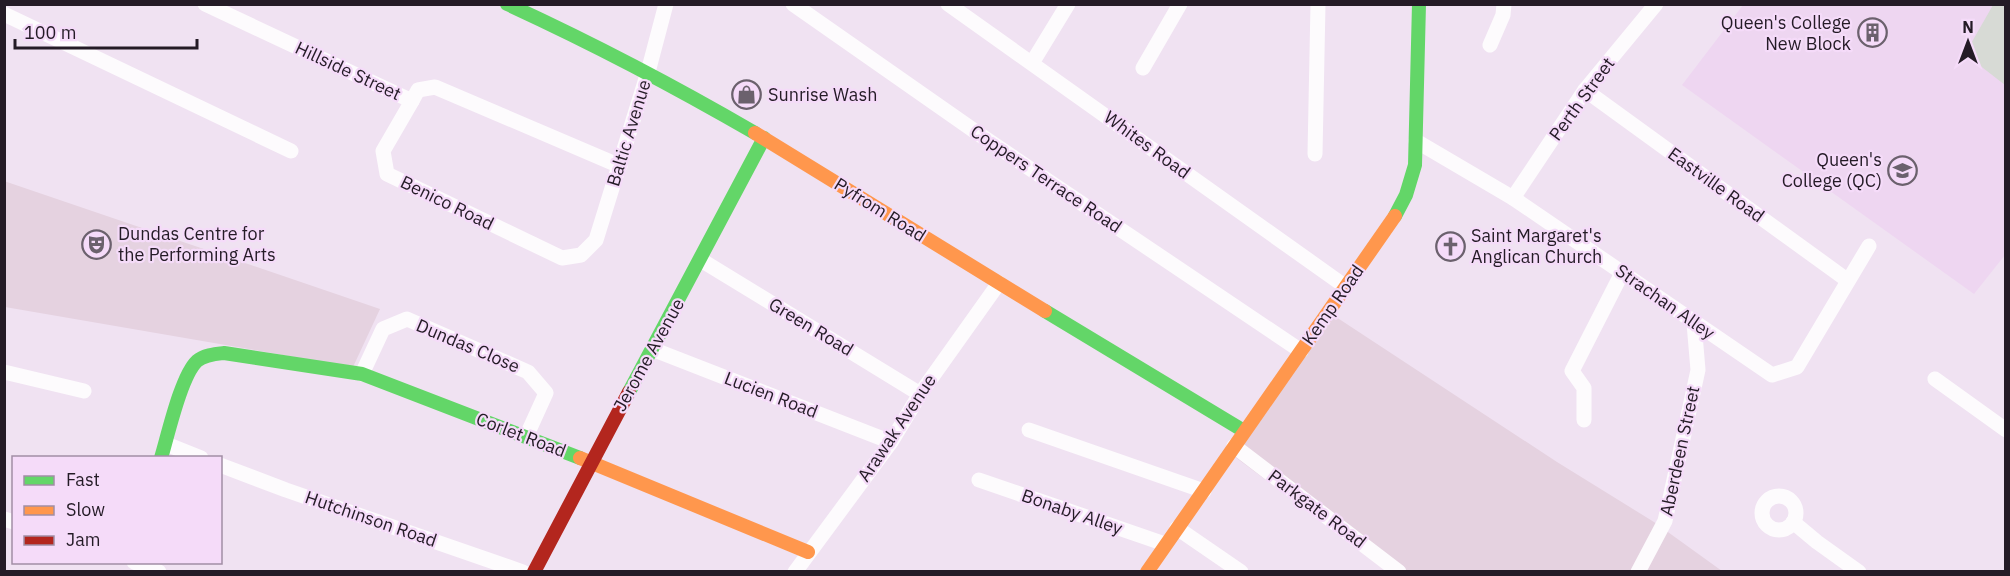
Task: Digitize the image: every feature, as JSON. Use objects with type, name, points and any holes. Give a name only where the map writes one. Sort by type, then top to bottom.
[{"type":"street","name":"Hillside Street","points":[[205,4],[412,101],[418,90],[435,87],[620,166]]},
{"type":"street","name":"Pyfrom Road","points":[[507,4],[648,72],[764,138],[1244,431]]},
{"type":"street","name":"Baltic Avenue","points":[[581,255],[596,240],[648,72],[666,4]]},
{"type":"street","name":"Coppers Terrace Road","points":[[793,4],[995,145],[1301,351]]},
{"type":"street","points":[[1032,63],[1068,4]]},
{"type":"street","points":[[1143,68],[1180,4]]},
{"type":"street","points":[[1315,154],[1318,4]]},
{"type":"street","name":"Kemp Road","points":[[1147,572],[1405,199],[1415,165],[1419,4]]},
{"type":"street","points":[[1490,45],[1503,15],[1504,4]]},
{"type":"street","name":"Perth Street","points":[[1513,198],[1585,90],[1656,4]]},
{"type":"street","name":"Whites Road","points":[[954,6],[1346,287]]},
{"type":"street","points":[[4,14],[291,151]]},
{"type":"street","name":"Eastville Road","points":[[1585,90],[1847,280]]},
{"type":"street","name":"Benico Road","points":[[412,101],[383,151],[387,174],[562,258],[581,255]]},
{"type":"street","name":"Jerome Avenue","points":[[534,572],[764,138]]},
{"type":"street","name":"Strachan Alley","points":[[1416,141],[1513,198],[1772,375],[1797,367],[1869,246]]},
{"type":"street","name":"Green Road","points":[[701,260],[920,394]]},
{"type":"street","points":[[1584,420],[1584,388],[1572,371],[1622,273]]},
{"type":"street","name":"Arawak Avenue","points":[[795,572],[891,442],[920,394],[999,283]]},
{"type":"street","name":"Dundas Close","points":[[362,374],[383,329],[407,320],[528,372],[546,393],[526,437]]},
{"type":"street","name":"Aberdeen Street","points":[[1638,572],[1665,521],[1698,370],[1694,323]]},
{"type":"street","name":"Lucien Road","points":[[652,349],[891,442]]},
{"type":"street","name":"Corlet Road","points":[[164,451],[188,375],[198,360],[207,356],[224,353],[362,374],[526,437],[808,552]]},
{"type":"street","points":[[4,372],[84,391]]},
{"type":"street","points":[[1935,379],[2006,430]]},
{"type":"street","points":[[1029,430],[1204,491]]},
{"type":"street","name":"Parkgate Road","points":[[1234,446],[1399,572]]},
{"type":"street","points":[[164,451],[190,456]]},
{"type":"street","name":"Hutchinson Road","points":[[222,466],[523,572]]},
{"type":"street","name":"Bonaby Alley","points":[[980,480],[1165,544]]},
{"type":"street","points":[[1793,522],[1817,543],[1859,572]]},
{"type":"street","points":[[1177,528],[1241,572]]},
{"type":"street","points":[[140,564],[159,572]]},
{"type":"shaded area","name":"Queen's College (QC)","points":[[1743,5],[2005,5],[2005,255],[1974,294],[1682,85]]},
{"type":"shaded area","points":[[1993,5],[2005,5],[2005,85],[1965,54]]},
{"type":"shaded area","name":"Dundas Centre for the Performing Arts","points":[[4,181],[380,309],[353,367],[5,307]]},
{"type":"shaded area","points":[[1333,315],[1557,462],[1654,522],[1722,571],[1388,571],[1235,457]]},
{"type":"traffic: fast","points":[[507,4],[694,98],[755,133]]},
{"type":"traffic: fast","points":[[1395,216],[1406,195],[1415,165],[1419,4]]},
{"type":"traffic: fast","points":[[629,392],[764,138]]},
{"type":"traffic: fast","points":[[1045,311],[1244,431]]},
{"type":"traffic: fast","points":[[162,456],[180,392],[191,369],[203,357],[224,353],[362,374],[580,458]]},
{"type":"traffic: slow","points":[[755,133],[1045,311]]},
{"type":"traffic: slow","points":[[1147,572],[1395,216]]},
{"type":"traffic: slow","points":[[580,458],[808,552]]},
{"type":"traffic: jam","points":[[534,572],[629,392]]},
{"type":"place","name":"Queen's College New Block","points":[[1872,33]]},
{"type":"place","name":"Sunrise Wash","points":[[747,95]]},
{"type":"place","name":"Queen's College (QC)","points":[[1903,170]]},
{"type":"place","name":"Dundas Centre for the Performing Arts","points":[[97,244]]},
{"type":"place","name":"Saint Margaret's Anglican Church","points":[[1450,246]]}]
